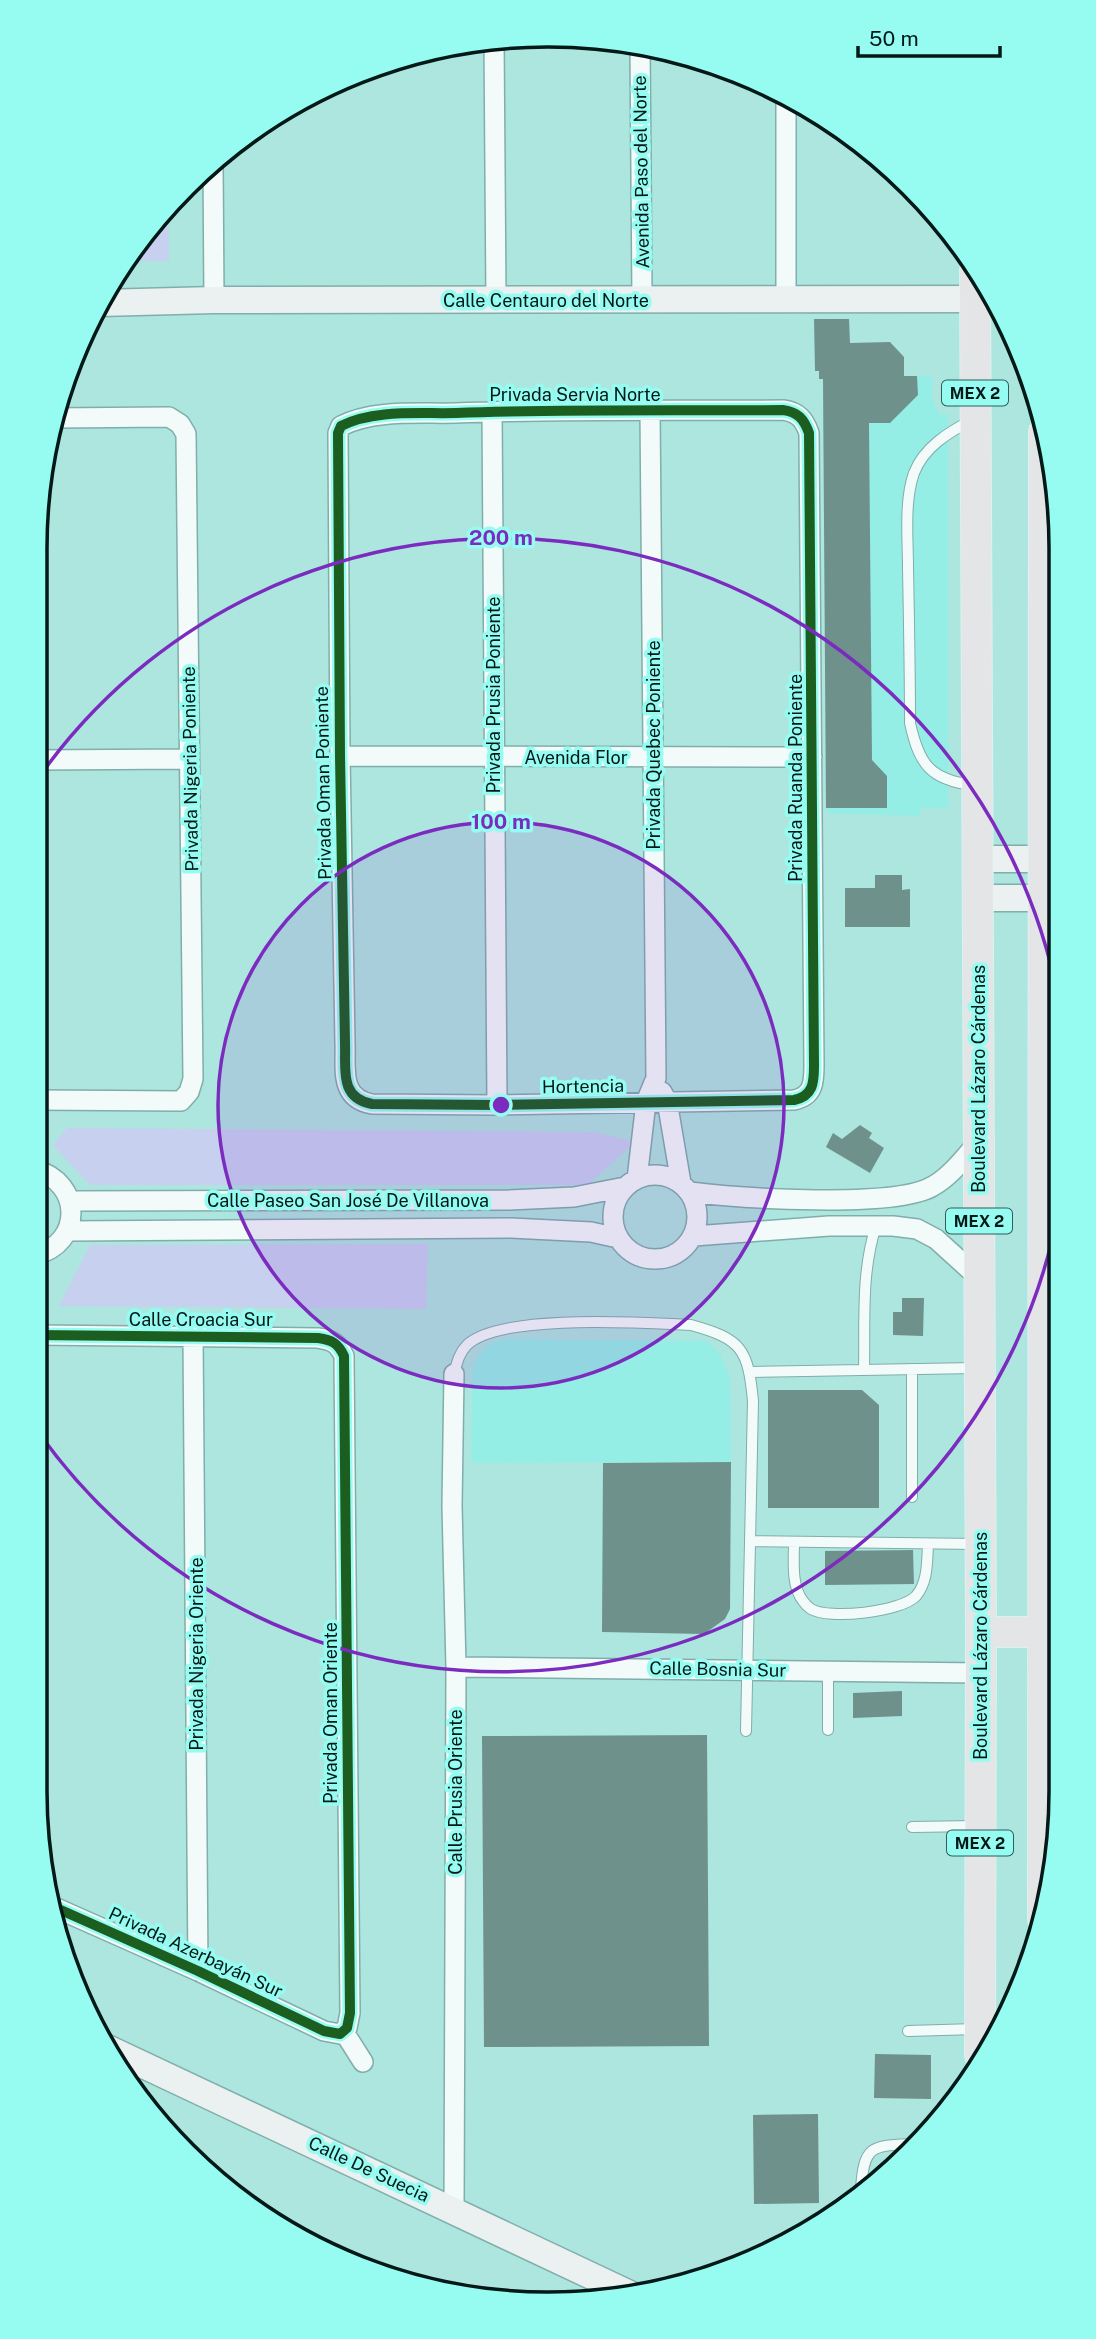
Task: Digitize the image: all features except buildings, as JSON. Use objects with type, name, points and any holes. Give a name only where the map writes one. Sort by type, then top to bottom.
[{"type":"main road","name":"Boulevard Lázaro Cárdenas","points":[[980,2042],[981,1544],[976,418],[981,296]]},
{"type":"main road","points":[[1045,491],[1049,737]]},
{"type":"main road","points":[[1043,1860],[1049,1033]]},
{"type":"main road","points":[[981,1632],[1045,1632]]},
{"type":"street","points":[[494,51],[496,300]]},
{"type":"street","name":"Avenida Paso del Norte","points":[[640,56],[642,299]]},
{"type":"street","points":[[786,108],[786,299]]},
{"type":"street","points":[[213,176],[214,300]]},
{"type":"street","name":"Calle Centauro del Norte","points":[[112,303],[214,300],[786,299],[976,289]]},
{"type":"street","name":"Privada Servia Norte","points":[[338,446],[341,426],[352,420],[391,415],[492,411],[783,410],[794,412],[806,424],[809,444]]},
{"type":"street","name":"Privada Prusia Poniente","points":[[492,411],[497,1105]]},
{"type":"street","name":"Privada Quebec Poniente","points":[[631,1183],[646,1102],[656,1078],[650,411]]},
{"type":"street","name":"Privada Nigeria Poniente","points":[[47,1100],[181,1101],[189,1092],[193,1079],[186,435],[180,424],[169,417],[64,418]]},
{"type":"street","name":"Privada Ruanda Poniente","points":[[794,1100],[809,1093],[814,1077],[809,444]]},
{"type":"street","name":"Privada Oman Poniente","points":[[338,446],[346,1075],[348,1089],[352,1095],[360,1102],[372,1104]]},
{"type":"street","name":"Avenida Flor","points":[[340,756],[813,757]]},
{"type":"street","points":[[47,760],[189,759]]},
{"type":"street","points":[[977,859],[1049,859]]},
{"type":"street","points":[[977,898],[1049,898]]},
{"type":"street","name":"Privada Quebec Poniente","points":[[656,1078],[667,1101],[685,1188]]},
{"type":"street","name":"Hortencia","points":[[372,1104],[497,1105],[794,1100]]},
{"type":"street","points":[[685,1188],[781,1199],[877,1198],[917,1193],[948,1175],[979,1141]]},
{"type":"street","points":[[47,1175],[57,1180],[70,1200],[67,1231],[55,1246],[47,1250]]},
{"type":"street","points":[[656,1175],[670,1177],[685,1188],[698,1213],[694,1236],[682,1250],[657,1260],[631,1252],[618,1238],[613,1223],[614,1208],[631,1183],[656,1175]]},
{"type":"street","name":"Calle Paseo San José De Villanova","points":[[70,1200],[574,1197],[631,1183]]},
{"type":"street","points":[[367,1200],[367,1228]]},
{"type":"street","points":[[694,1236],[761,1230],[876,1226],[917,1229],[936,1239],[979,1279]]},
{"type":"street","name":"Calle Paseo San José De Villanova","points":[[67,1231],[367,1228],[566,1230],[618,1238]]},
{"type":"street","name":"Calle Croacia Sur","points":[[47,1335],[284,1337],[332,1340],[340,1346],[346,1370]]},
{"type":"street","name":"Privada Nigeria Oriente","points":[[194,1336],[198,1971]]},
{"type":"street","name":"Privada Oman Oriente","points":[[344,2032],[350,2013],[346,1370]]},
{"type":"street","name":"Calle Prusia Oriente","points":[[454,1374],[454,2209]]},
{"type":"street","name":"Calle Bosnia Sur","points":[[456,1667],[981,1673]]},
{"type":"street","name":"Privada Azerbayán Sur","points":[[62,1910],[324,2031],[340,2034],[344,2032]]},
{"type":"street","points":[[344,2032],[363,2062]]},
{"type":"street","name":"Calle De Suecia","points":[[123,2055],[616,2287]]},
{"type":"lane","points":[[976,418],[955,429],[926,451],[914,473],[908,507],[908,556],[910,723],[915,746],[920,760],[932,771],[947,779],[977,785]]},
{"type":"lane","points":[[864,1369],[867,1262],[876,1226]]},
{"type":"lane","points":[[454,1374],[459,1356],[468,1344],[495,1329],[528,1324],[691,1325],[734,1341],[744,1354],[750,1372],[753,1401],[747,1731]]},
{"type":"lane","points":[[750,1372],[979,1368]]},
{"type":"lane","points":[[912,1369],[912,1497]]},
{"type":"lane","points":[[750,1541],[981,1544]]},
{"type":"lane","points":[[794,1543],[794,1572],[801,1599],[811,1609],[842,1613],[891,1609],[907,1604],[922,1587],[926,1574],[928,1544]]},
{"type":"lane","points":[[828,1671],[828,1730]]},
{"type":"lane","points":[[912,1826],[980,1826]]},
{"type":"lane","points":[[908,2031],[980,2042]]},
{"type":"lane","points":[[862,2180],[865,2157],[872,2150],[902,2145]]},
{"type":"shaded area","points":[[168,222],[169,261],[138,261]]},
{"type":"shaded area","points":[[823,376],[932,376],[932,399],[939,414],[948,414],[948,808],[920,808],[920,816],[827,813]]},
{"type":"shaded area","points":[[67,1128],[594,1132],[635,1142],[588,1185],[90,1185],[53,1145]]},
{"type":"shaded area","points":[[428,1244],[426,1309],[59,1306],[90,1245]]},
{"type":"shaded area","points":[[504,1339],[706,1341],[720,1354],[730,1378],[731,1462],[471,1463],[473,1367],[478,1356],[489,1344]]},
{"type":"cycle path","points":[[783,410],[800,417],[809,433],[814,1066],[813,1083],[809,1092],[794,1100],[497,1105],[372,1104],[361,1101],[349,1089],[345,1072],[340,756],[338,433],[341,426],[368,417],[397,414],[783,410]]},
{"type":"cycle path","points":[[47,1335],[318,1338],[334,1343],[344,1356],[350,2013],[347,2028],[340,2034],[324,2031],[62,1910]]}]
